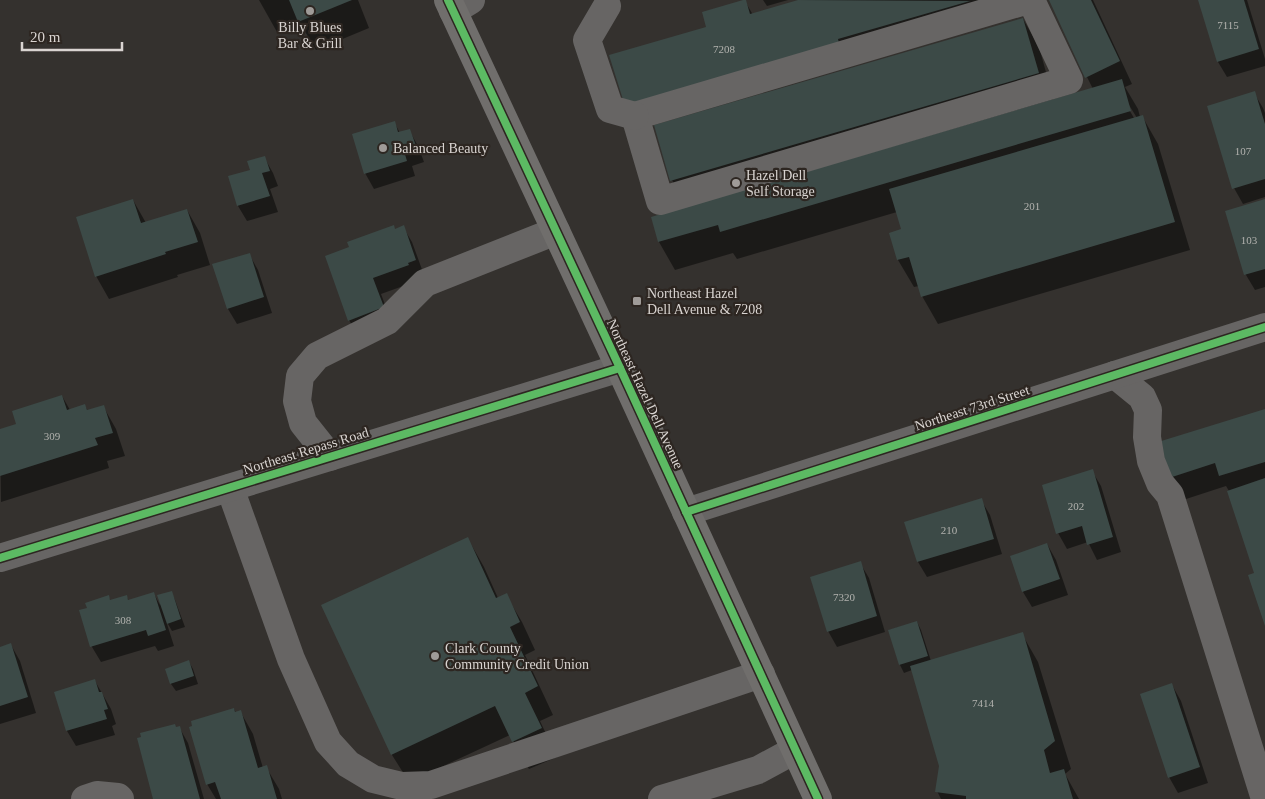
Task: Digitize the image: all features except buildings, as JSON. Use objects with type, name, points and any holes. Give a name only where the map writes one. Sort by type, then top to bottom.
[{"type":"main road","name":"Northeast Hazel Dell Avenue","points":[[457,4],[556,231],[818,799]]},
{"type":"street","points":[[611,2],[587,40],[610,108],[634,116],[1030,0],[1069,80],[660,201],[634,116]]},
{"type":"street","points":[[330,457],[303,423],[297,401],[300,376],[317,356],[387,321],[425,283],[556,231]]},
{"type":"street","name":"Northeast 73rd Street","points":[[686,512],[1265,327]]},
{"type":"street","name":"Northeast Repass Road","points":[[0,558],[620,368]]},
{"type":"street","points":[[1115,375],[1142,396],[1148,410],[1147,436],[1152,461],[1160,483],[1170,495],[1265,799]]},
{"type":"street","points":[[230,488],[291,659],[328,742],[348,764],[373,779],[402,786],[431,785],[760,674]]},
{"type":"street","points":[[662,799],[758,770],[795,750]]},
{"type":"street","points":[[86,799],[97,795],[118,797],[120,799]]},
{"type":"cycle path","points":[[448,0],[818,799]]},
{"type":"cycle path","points":[[686,512],[1265,327]]},
{"type":"cycle path","points":[[0,558],[620,368]]},
{"type":"place","name":"Billy Blues Bar & Grill","points":[[310,11]]},
{"type":"place","name":"Balanced Beauty","points":[[383,148]]},
{"type":"place","name":"Hazel Dell Self Storage","points":[[736,183]]},
{"type":"place","name":"Northeast Hazel Dell Avenue & 7208","points":[[637,301]]},
{"type":"place","name":"Clark County Community Credit Union","points":[[435,656]]}]
